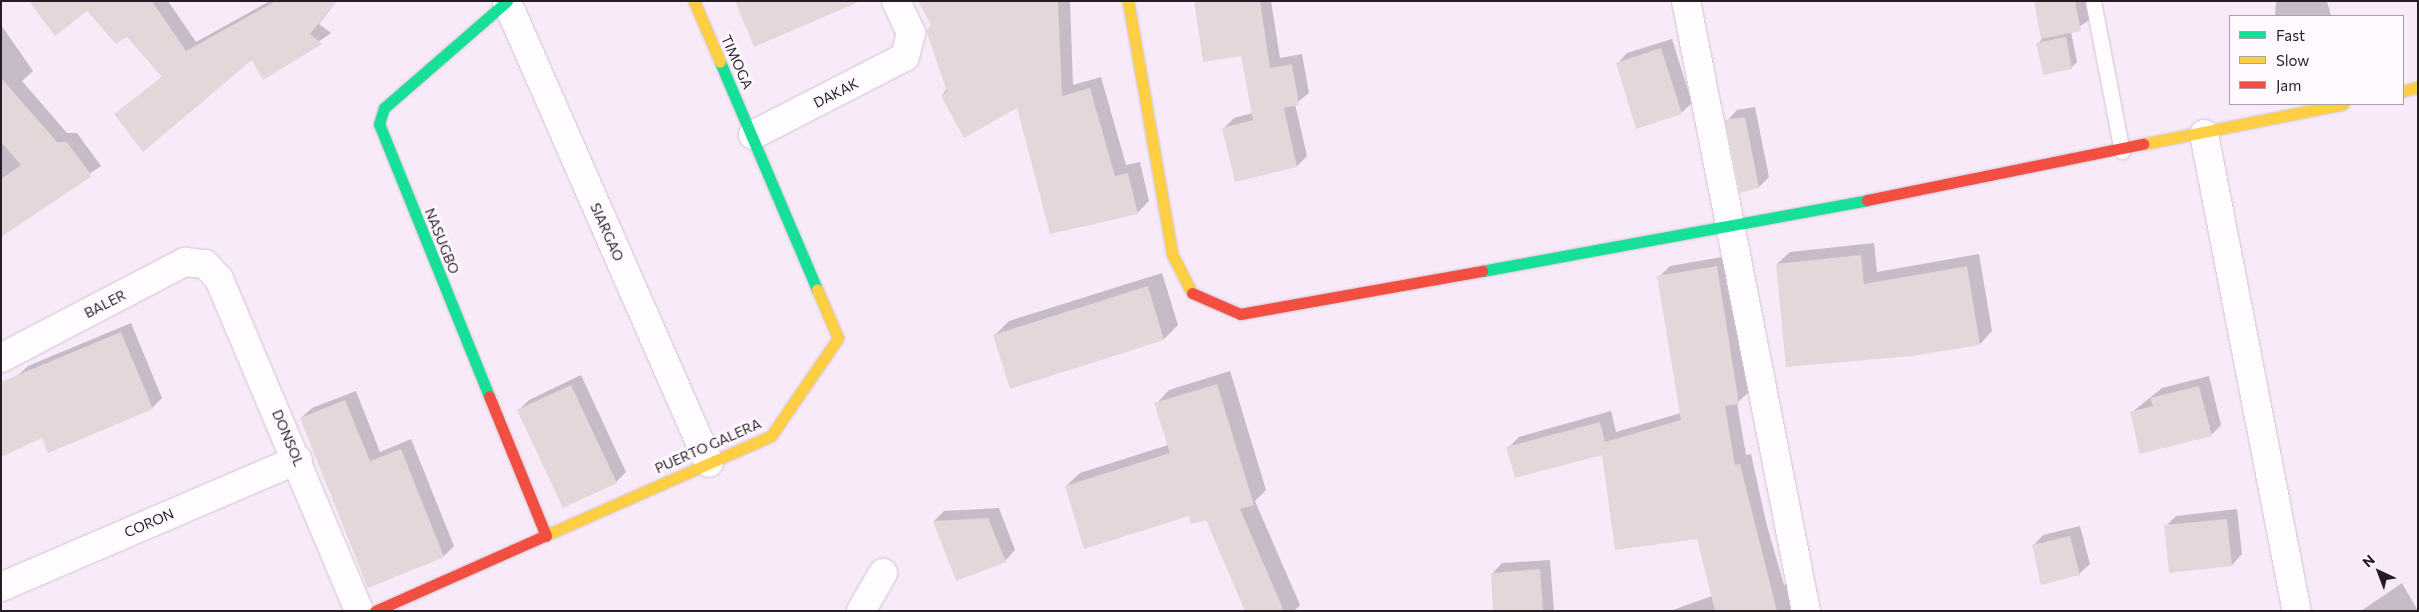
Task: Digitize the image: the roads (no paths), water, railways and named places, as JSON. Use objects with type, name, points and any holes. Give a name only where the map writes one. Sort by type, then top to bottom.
[{"type":"street","name":"SIARGAO","points":[[507,1],[709,463]]},
{"type":"street","name":"NASUGBO","points":[[507,1],[384,108],[379,124],[546,536]]},
{"type":"street","name":"TIMOGA","points":[[694,1],[753,135]]},
{"type":"street","name":"DAKAK","points":[[753,135],[896,63],[911,43],[896,1]]},
{"type":"street","points":[[1128,1],[1172,254],[1182,282],[1196,298],[1219,310],[1240,314],[1731,227],[2122,151],[2338,105]]},
{"type":"street","points":[[1686,1],[1806,611]]},
{"type":"street","points":[[2404,91],[2418,88]]},
{"type":"street","points":[[2204,134],[2297,611]]},
{"type":"street","name":"PUERTO GALERA","points":[[375,611],[775,432],[838,338],[753,135]]},
{"type":"street","name":"BALER","points":[[1,358],[186,262],[197,261],[210,268]]},
{"type":"street","name":"DONSOL","points":[[210,268],[219,279],[298,460],[359,611]]},
{"type":"street","name":"CORON","points":[[1,587],[298,460]]},
{"type":"street","points":[[861,611],[883,573]]},
{"type":"lane","points":[[2093,1],[2122,151]]}]
